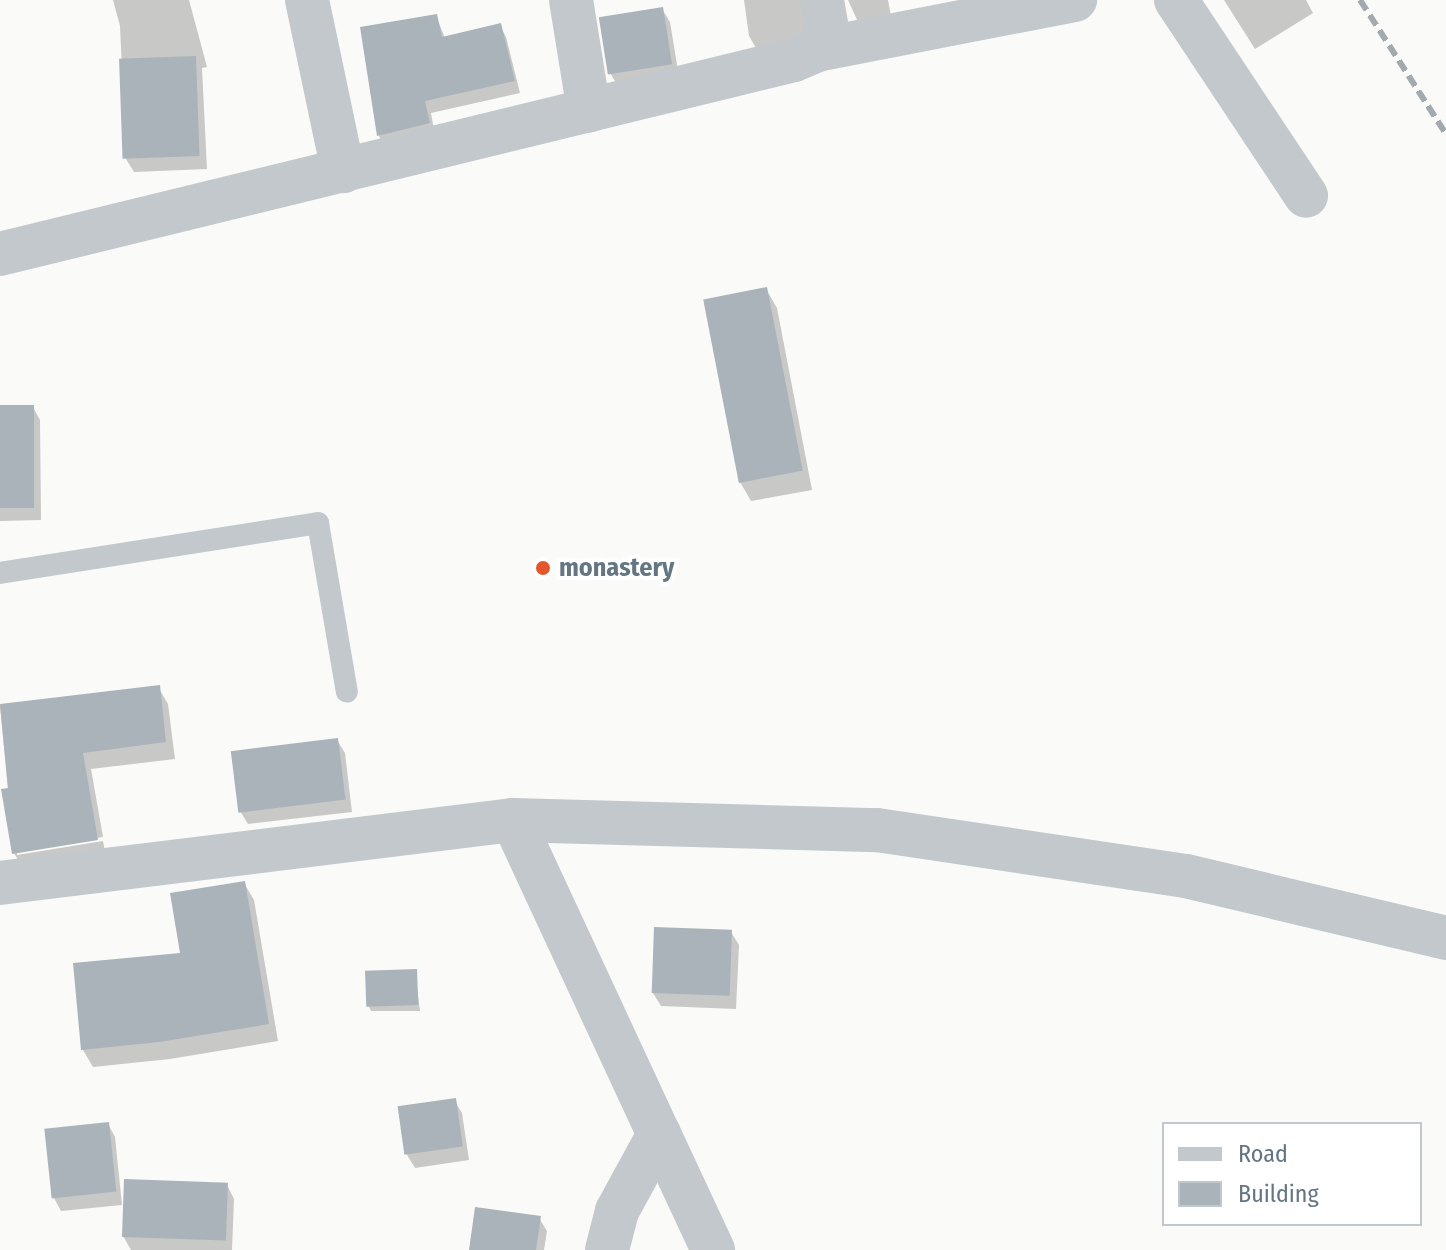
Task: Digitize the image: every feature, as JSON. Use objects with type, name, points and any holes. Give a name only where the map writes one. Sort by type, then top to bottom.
[{"type":"street","points":[[307,0],[343,171]]},
{"type":"street","points":[[571,0],[589,111]]},
{"type":"street","points":[[817,50],[827,29],[822,0]]},
{"type":"street","points":[[0,254],[794,60],[817,50],[1075,0]]},
{"type":"street","points":[[1176,0],[1306,196]]},
{"type":"street","points":[[513,820],[713,1250]]},
{"type":"street","points":[[0,883],[513,820],[877,830],[1186,876],[1446,938]]},
{"type":"street","points":[[607,1250],[617,1211],[659,1134]]},
{"type":"lane","points":[[0,573],[318,523],[347,692]]},
{"type":"building","points":[[663,7],[672,64],[608,74],[599,17]]},
{"type":"building","points":[[437,14],[442,37],[501,23],[515,81],[425,101],[430,123],[377,136],[360,27]]},
{"type":"building","points":[[196,56],[199,156],[123,159],[119,59]]},
{"type":"building","points":[[767,287],[803,471],[739,483],[703,299]]},
{"type":"building","points":[[0,405],[34,405],[34,508],[0,508]]},
{"type":"building","points":[[160,685],[166,742],[83,753],[98,840],[12,854],[1,789],[8,788],[0,704]]},
{"type":"building","points":[[338,738],[346,800],[238,813],[231,751]]},
{"type":"building","points":[[245,881],[269,1024],[159,1042],[81,1050],[73,963],[180,953],[170,893]]},
{"type":"building","points":[[654,927],[732,930],[730,996],[652,993]]},
{"type":"building","points":[[417,969],[418,1005],[366,1007],[365,971]]},
{"type":"building","points":[[456,1098],[463,1147],[404,1155],[398,1106]]},
{"type":"building","points":[[109,1122],[116,1192],[52,1198],[44,1129]]},
{"type":"building","points":[[124,1179],[228,1183],[226,1241],[122,1237]]},
{"type":"building","points":[[475,1207],[541,1216],[536,1250],[469,1250]]},
{"type":"railway","points":[[1360,0],[1446,134]]},
{"type":"place","name":"monastery","points":[[543,568]]}]
